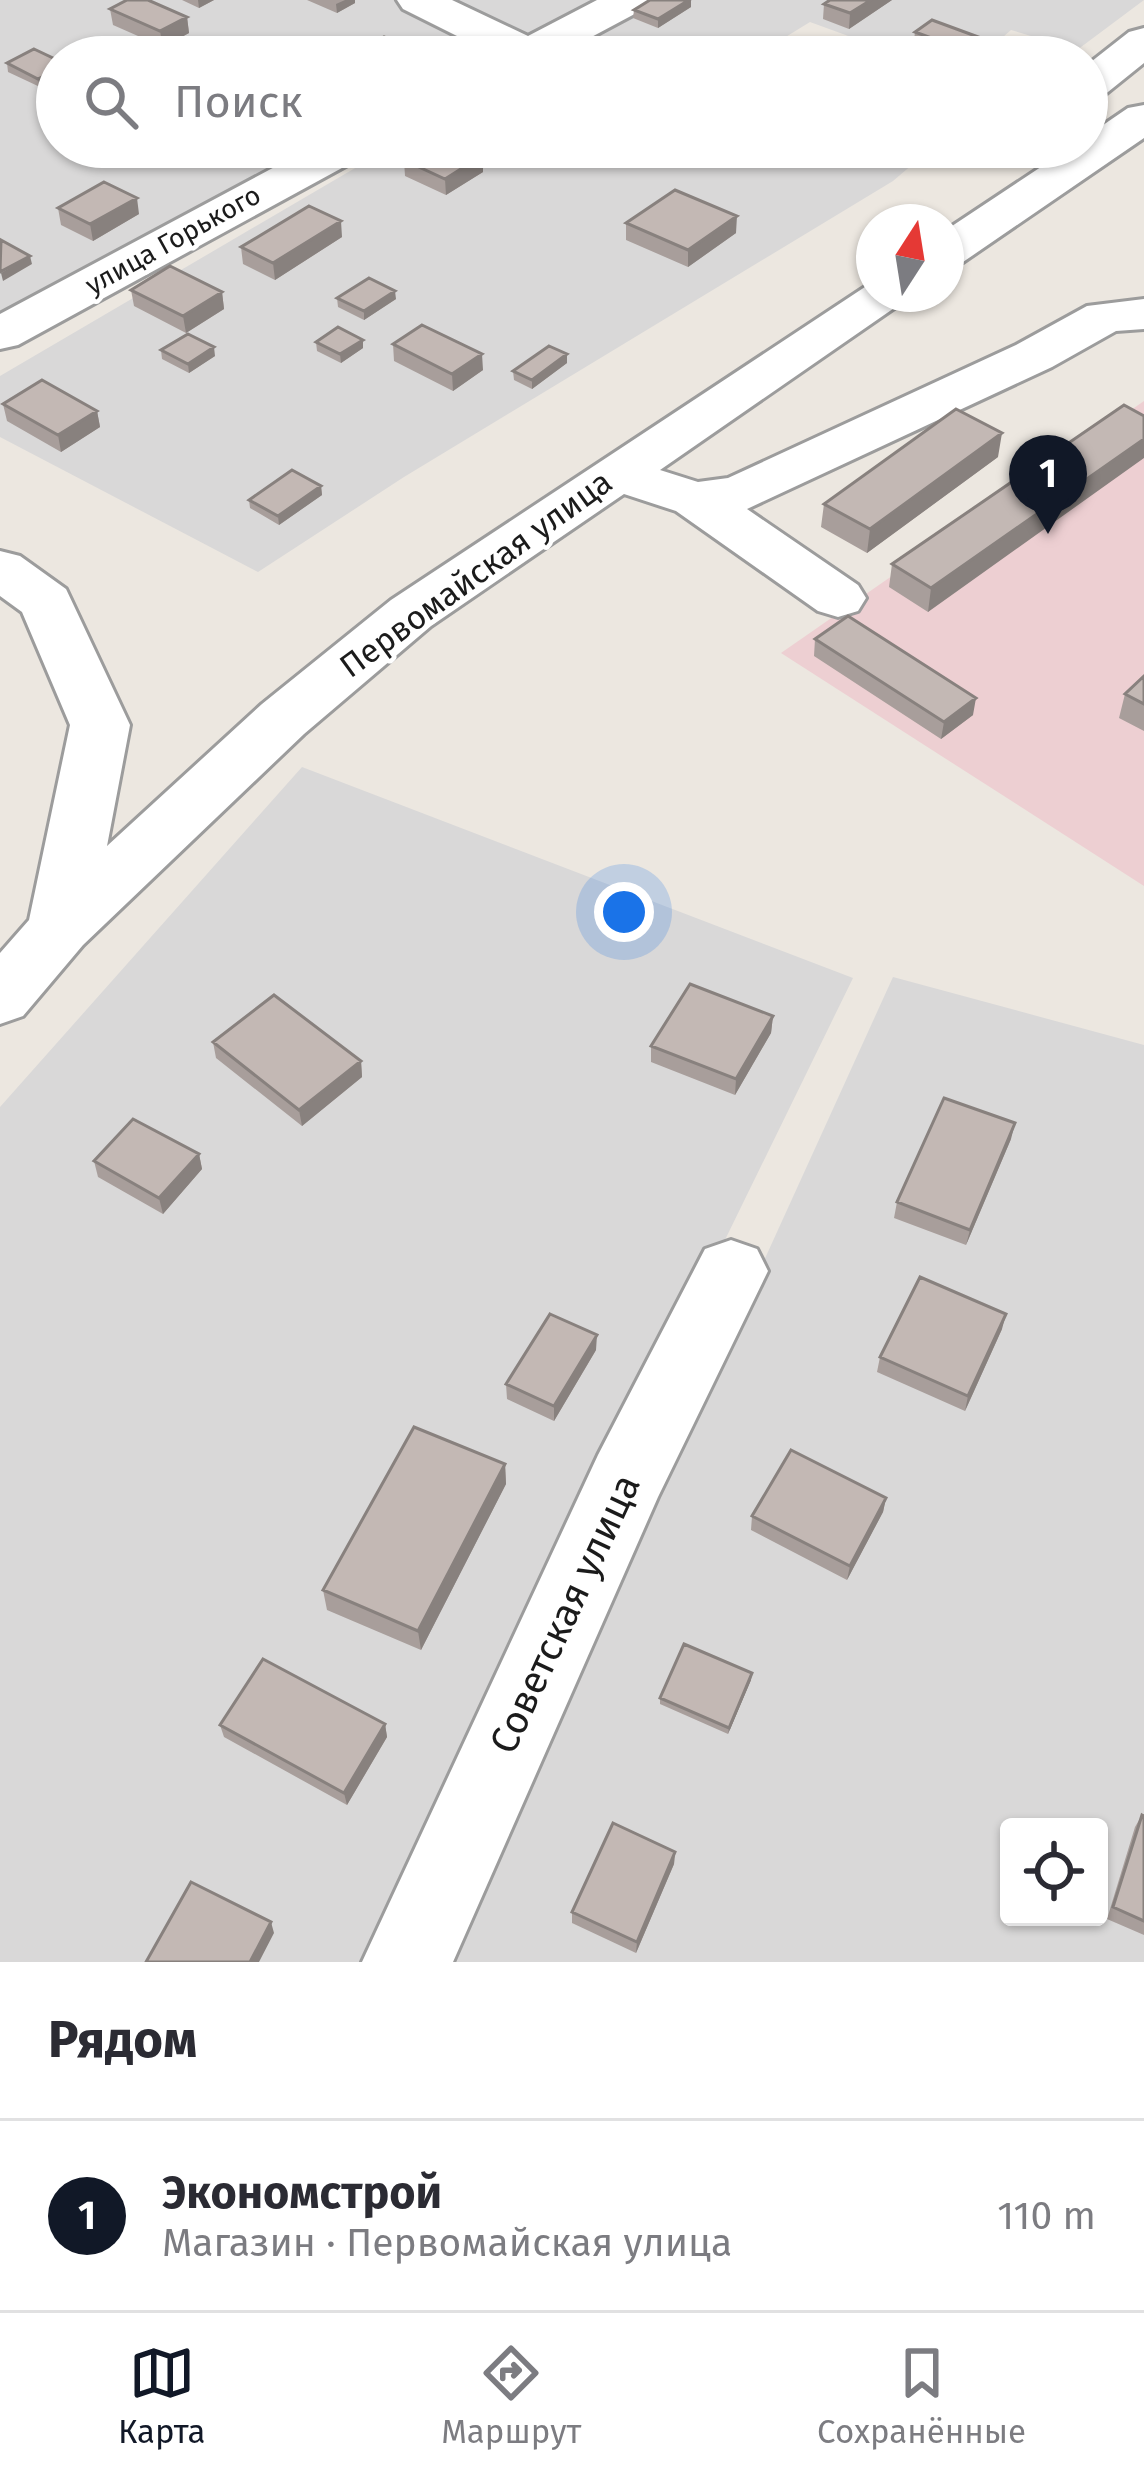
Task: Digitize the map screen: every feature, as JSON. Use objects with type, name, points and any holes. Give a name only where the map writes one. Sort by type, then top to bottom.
[{"type":"street","points":[[418,0],[488,36]]},
{"type":"street","points":[[561,36],[629,0]]},
{"type":"street","points":[[1108,70],[1144,40]]},
{"type":"street","points":[[1108,142],[1144,118]]},
{"type":"street","name":"улица Горького","points":[[0,334],[307,168]]},
{"type":"street","points":[[963,204],[1000,168]]},
{"type":"street","points":[[964,240],[1070,168]]},
{"type":"street","points":[[695,499],[739,494],[1125,315],[1144,275]]},
{"type":"street","points":[[832,328],[856,306]]},
{"type":"street","name":"Первомайская улица","points":[[0,998],[60,928],[283,719],[411,613],[856,312]]},
{"type":"street","points":[[614,473],[695,499],[838,598]]},
{"type":"street","points":[[0,568],[46,602],[100,725],[60,928]]},
{"type":"street","name":"Советская улица","points":[[407,1962],[626,1480],[731,1271]]},
{"type":"shaded area","points":[[0,0],[605,0],[536,36],[36,36],[36,168],[289,168],[0,323]]},
{"type":"shaded area","points":[[663,0],[1144,0],[1096,36],[1031,36],[1011,30],[1004,36],[848,36],[810,22],[787,36],[598,36]]},
{"type":"shaded area","points":[[355,168],[908,168],[404,477],[258,572],[0,437],[0,376]]},
{"type":"shaded area","points":[[1144,401],[1144,886],[781,653]]},
{"type":"shaded area","points":[[302,767],[853,978],[372,1962],[0,1962],[0,1107]]},
{"type":"shaded area","points":[[893,977],[1144,1045],[1144,1962],[445,1962]]},
{"type":"building","points":[[127,0],[148,0],[187,17],[160,31],[110,9]]},
{"type":"building","points":[[650,0],[689,0],[658,19],[634,10]]},
{"type":"building","points":[[871,0],[850,13],[824,4]]},
{"type":"building","points":[[932,20],[976,36],[926,36],[915,32]]},
{"type":"building","points":[[36,50],[36,78],[7,63]]},
{"type":"building","points":[[421,168],[462,168],[445,179]]},
{"type":"building","points":[[104,182],[137,198],[90,224],[58,208]]},
{"type":"building","points":[[675,190],[737,216],[688,250],[626,223]]},
{"type":"building","points":[[309,206],[341,221],[273,263],[241,247]]},
{"type":"building","points":[[1,240],[30,256],[0,272]]},
{"type":"building","points":[[170,266],[222,292],[183,316],[131,290]]},
{"type":"building","points":[[369,278],[395,291],[364,311],[337,298]]},
{"type":"building","points":[[422,325],[482,354],[452,374],[393,344]]},
{"type":"building","points":[[338,327],[363,340],[340,354],[316,342]]},
{"type":"building","points":[[188,334],[214,347],[188,364],[161,350]]},
{"type":"building","points":[[549,346],[567,354],[532,380],[513,371]]},
{"type":"building","points":[[42,380],[97,411],[58,435],[3,404]]},
{"type":"building","points":[[1124,405],[1144,416],[1144,439],[931,588],[892,564]]},
{"type":"building","points":[[956,409],[1002,433],[870,529],[824,504]]},
{"type":"building","points":[[292,470],[321,486],[278,516],[249,500]]},
{"type":"building","points":[[848,616],[976,698],[944,722],[815,639]]},
{"type":"building","points":[[1144,676],[1144,704],[1125,694]]},
{"type":"building","points":[[690,984],[773,1016],[736,1079],[651,1046]]},
{"type":"building","points":[[274,995],[361,1061],[299,1110],[213,1042]]},
{"type":"building","points":[[944,1098],[1015,1123],[970,1230],[897,1202]]},
{"type":"building","points":[[133,1119],[199,1154],[159,1198],[94,1161]]},
{"type":"building","points":[[920,1277],[1006,1314],[968,1396],[880,1357]]},
{"type":"building","points":[[550,1314],[597,1335],[554,1406],[506,1384]]},
{"type":"building","points":[[414,1427],[505,1464],[418,1631],[323,1590]]},
{"type":"building","points":[[791,1450],[886,1498],[850,1566],[752,1516]]},
{"type":"building","points":[[684,1644],[752,1673],[729,1728],[660,1698]]},
{"type":"building","points":[[263,1659],[385,1724],[344,1793],[220,1725]]},
{"type":"building","points":[[1144,1816],[1144,1921],[1113,1907]]},
{"type":"building","points":[[613,1823],[675,1852],[637,1942],[572,1912]]},
{"type":"building","points":[[191,1882],[271,1922],[250,1962],[146,1962]]},
{"type":"place","name":"Экономстрой","points":[[1048,534]]}]
